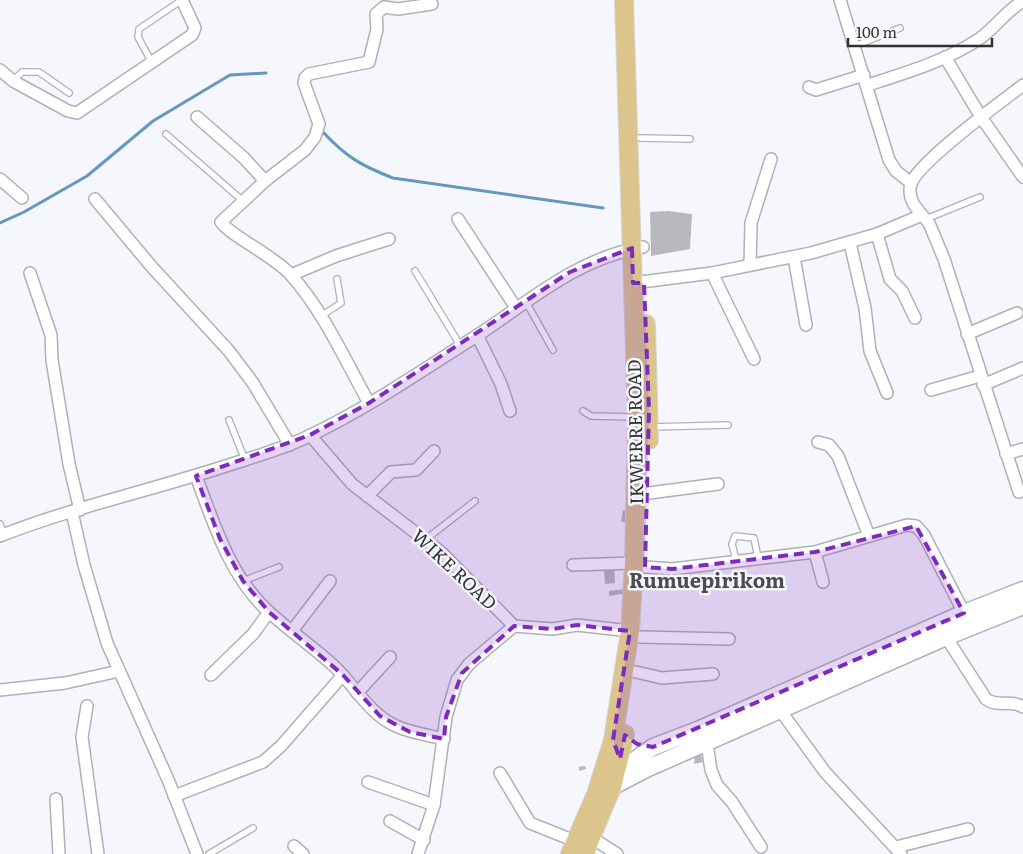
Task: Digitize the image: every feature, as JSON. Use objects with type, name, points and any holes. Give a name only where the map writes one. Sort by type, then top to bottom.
[{"type":"main road","name":"IKWERRE ROAD","points":[[576,850],[617,766],[619,735],[635,634],[640,565],[643,422],[638,248],[624,0]]},
{"type":"main road","name":"IKWERRE ROAD","points":[[635,0],[640,138],[638,248]]},
{"type":"main road","name":"IKWERRE ROAD","points":[[640,565],[649,493],[643,422]]},
{"type":"main road","name":"IKWERRE ROAD","points":[[619,735],[636,672],[635,634]]},
{"type":"main road","name":"IKWERRE ROAD","points":[[576,850],[592,838],[604,791]]},
{"type":"street","points":[[0,70],[13,81],[72,113],[77,113],[192,34],[195,28],[182,0]]},
{"type":"street","points":[[840,0],[889,160],[896,171],[911,183]]},
{"type":"street","points":[[809,88],[816,90],[866,80],[945,56],[980,38],[1006,12],[1023,1]]},
{"type":"street","points":[[369,403],[321,316],[291,274],[280,264],[222,224],[243,201],[305,150],[315,137],[319,124],[304,83],[305,78],[309,74],[369,62],[377,29],[376,14],[384,7],[398,9],[432,4]]},
{"type":"street","points":[[945,56],[981,117],[1023,177]]},
{"type":"street","points":[[1019,492],[944,260],[924,217],[913,205],[910,196],[911,183],[921,168],[981,117],[1023,85]]},
{"type":"street","points":[[196,117],[244,158],[266,181]]},
{"type":"street","points":[[750,265],[751,223],[771,159]]},
{"type":"street","points":[[0,179],[22,198]]},
{"type":"street","points":[[95,199],[151,266],[229,351],[253,382],[290,445]]},
{"type":"street","points":[[639,283],[712,273],[794,257],[850,243],[924,217]]},
{"type":"street","points":[[458,220],[521,305]]},
{"type":"street","points":[[876,234],[890,279],[902,290],[915,318]]},
{"type":"street","points":[[291,274],[336,256],[389,239]]},
{"type":"street","points":[[850,243],[865,308],[870,351],[886,393]]},
{"type":"street","points":[[1,532],[196,476],[290,445],[369,403],[477,335],[570,272],[604,256],[638,248]]},
{"type":"street","points":[[794,257],[806,325]]},
{"type":"street","points":[[30,272],[51,335],[52,360],[76,511],[95,604],[119,671],[174,796],[197,854]]},
{"type":"street","points":[[712,273],[754,359]]},
{"type":"street","points":[[967,334],[1017,313]]},
{"type":"street","points":[[477,335],[501,384],[510,411]]},
{"type":"street","points":[[931,390],[982,381],[1023,368]]},
{"type":"street","name":"WIKE ROAD","points":[[310,436],[352,484],[442,554],[514,626]]},
{"type":"street","points":[[818,442],[829,445],[838,456],[869,536]]},
{"type":"street","points":[[1006,454],[1023,449]]},
{"type":"street","points":[[367,496],[391,472],[416,470],[434,451]]},
{"type":"street","points":[[196,476],[220,539],[243,581],[269,612],[343,674],[357,693],[380,716],[394,726],[410,732],[444,739]]},
{"type":"street","points":[[649,493],[718,484]]},
{"type":"street","points":[[573,565],[640,565],[672,569],[815,552],[907,525],[916,526],[924,535],[964,613]]},
{"type":"street","points":[[815,552],[823,582]]},
{"type":"street","points":[[292,630],[330,581]]},
{"type":"street","points":[[617,766],[653,747],[700,729],[964,613],[1023,590]]},
{"type":"street","points":[[604,791],[646,768],[707,744],[946,637],[1023,606]]},
{"type":"street","points":[[211,675],[253,634],[269,612]]},
{"type":"street","points":[[418,854],[434,805],[446,717],[462,672],[514,626],[552,629],[577,625],[635,634],[729,639]]},
{"type":"street","points":[[946,637],[986,699],[996,704],[1015,703],[1023,707]]},
{"type":"street","points":[[357,693],[390,657]]},
{"type":"street","points":[[0,690],[65,683],[119,671]]},
{"type":"street","points":[[636,672],[662,678],[713,674]]},
{"type":"street","points":[[174,796],[263,762],[281,746],[343,674]]},
{"type":"street","points":[[87,706],[82,737],[98,854]]},
{"type":"street","points":[[780,710],[825,772],[899,851],[968,829]]},
{"type":"street","points":[[619,735],[637,744],[653,747]]},
{"type":"street","points":[[707,744],[711,770],[717,785],[732,802],[761,847]]},
{"type":"street","points":[[617,766],[646,768]]},
{"type":"street","points":[[500,773],[530,823],[576,850]]},
{"type":"street","points":[[368,782],[434,805]]},
{"type":"street","points":[[56,799],[59,854]]},
{"type":"street","points":[[390,821],[424,840]]},
{"type":"street","points":[[592,838],[617,854]]},
{"type":"street","points":[[294,846],[303,854]]},
{"type":"lane","points":[[151,61],[138,37],[139,29],[182,0]]},
{"type":"lane","points":[[855,46],[900,28]]},
{"type":"lane","points":[[13,81],[22,72],[39,72],[69,93]]},
{"type":"lane","points":[[166,134],[243,201]]},
{"type":"lane","points":[[640,138],[690,139]]},
{"type":"lane","points":[[924,217],[980,197]]},
{"type":"lane","points":[[415,271],[460,345]]},
{"type":"lane","points":[[321,316],[341,303],[338,279]]},
{"type":"lane","points":[[521,305],[553,350]]},
{"type":"lane","points":[[583,411],[591,416],[643,422],[728,425]]},
{"type":"lane","points":[[229,420],[245,460]]},
{"type":"lane","points":[[425,540],[475,501]]},
{"type":"lane","points":[[736,560],[732,544],[735,536],[754,538],[758,558]]},
{"type":"lane","points":[[243,581],[279,566]]},
{"type":"lane","points":[[208,854],[253,828]]},
{"type":"highlighted area","points":[[632,248],[633,283],[644,283],[649,410],[645,567],[672,569],[815,552],[916,526],[964,613],[653,747],[637,744],[625,735],[620,759],[613,740],[630,631],[577,625],[553,629],[514,626],[462,673],[446,717],[444,739],[410,732],[380,716],[343,675],[269,612],[243,581],[220,539],[196,476],[310,435],[369,403],[570,272]]},
{"type":"building","points":[[668,211],[692,214],[690,249],[651,256],[650,212]]},
{"type":"building","points":[[623,510],[631,512],[631,522],[621,522]]},
{"type":"building","points":[[614,567],[615,583],[605,584],[604,568]]},
{"type":"building","points":[[626,589],[627,593],[609,596],[609,591]]},
{"type":"building","points":[[700,752],[703,762],[694,764],[695,754]]},
{"type":"building","points":[[585,766],[586,769],[579,771],[579,767]]},
{"type":"waterway","points":[[0,223],[24,212],[87,176],[153,121],[230,75],[266,73]]},
{"type":"waterway","points":[[323,132],[339,148],[355,160],[393,178],[603,208]]},
{"type":"district","name":"Rumuepirikom","points":[[707,581]]}]
